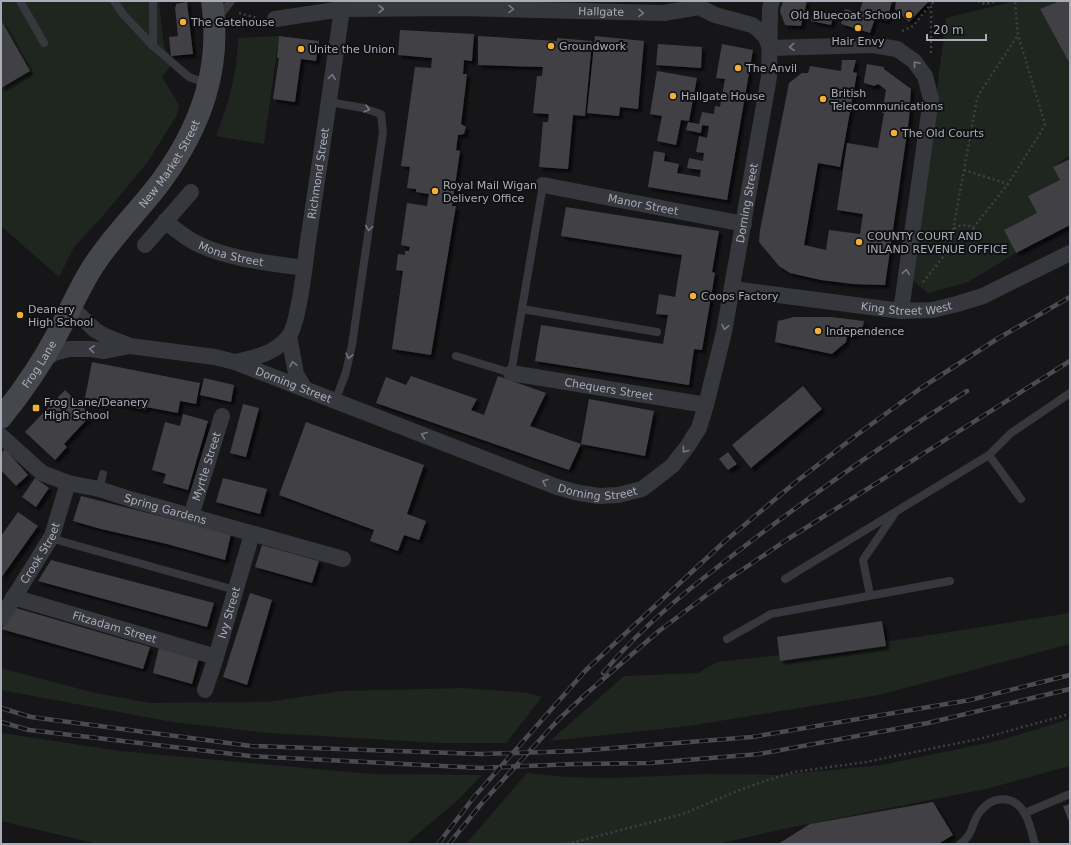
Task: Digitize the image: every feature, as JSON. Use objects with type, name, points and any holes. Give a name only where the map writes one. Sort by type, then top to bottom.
[{"type":"street","points":[[772,1],[770,8],[770,48],[873,45],[897,49],[914,61],[925,76],[931,99],[900,311]]},
{"type":"street","name":"New Market Street","points":[[71,306],[92,267],[161,181],[179,155],[199,114],[209,84],[214,56],[214,24],[223,3]]},
{"type":"street","name":"Hallgate","points":[[275,19],[342,9],[468,9],[664,13],[695,4],[715,15],[752,25],[765,36],[770,48]]},
{"type":"street","name":"Richmond Street","points":[[305,389],[296,374],[289,336],[294,326],[304,268],[342,9]]},
{"type":"street","name":"Dorning Street","points":[[71,306],[95,330],[105,336],[130,346],[215,357],[235,362],[558,487],[579,493],[600,496],[618,495],[642,489],[672,466],[687,447],[699,428],[706,404],[724,332],[744,224],[769,77],[770,48]]},
{"type":"street","name":"Manor Street","points":[[543,185],[744,224]]},
{"type":"street","points":[[145,245],[191,192]]},
{"type":"street","name":"Mona Street","points":[[165,221],[184,236],[212,250],[237,257],[304,268]]},
{"type":"street","name":"King Street West","points":[[732,289],[900,311],[932,310],[983,296],[1070,253]]},
{"type":"street","name":"Frog Lane","points":[[1,418],[19,396],[41,362],[56,337],[71,306]]},
{"type":"street","points":[[235,362],[266,354],[289,336]]},
{"type":"street","name":"Dorning Street","points":[[41,362],[54,352],[69,349],[91,349],[104,351],[130,346]]},
{"type":"street","name":"Chequers Street","points":[[511,373],[706,404]]},
{"type":"street","name":"Myrtle Street","points":[[192,516],[222,416]]},
{"type":"street","name":"Spring Gardens","points":[[1,436],[42,473],[68,482],[99,489],[130,500],[343,559]]},
{"type":"street","name":"Crook Street","points":[[1,618],[50,538],[68,482]]},
{"type":"street","name":"Ivy Street","points":[[205,690],[252,534]]},
{"type":"street","name":"Fitzadam Street","points":[[13,597],[216,657]]},
{"type":"lane","points":[[20,1],[44,43]]},
{"type":"lane","points":[[114,1],[123,14],[153,46],[189,76],[209,84]]},
{"type":"lane","points":[[153,1],[153,46]]},
{"type":"lane","points":[[329,102],[358,107],[381,114],[383,132],[352,346],[346,372],[336,402]]},
{"type":"lane","points":[[456,356],[511,373],[543,185]]},
{"type":"lane","points":[[522,310],[657,332]]},
{"type":"lane","points":[[784,579],[988,455],[1011,433],[1070,394]]},
{"type":"lane","points":[[988,455],[1021,499]]},
{"type":"lane","points":[[99,489],[103,474]]},
{"type":"lane","points":[[870,596],[863,560],[897,511]]},
{"type":"lane","points":[[50,538],[235,590]]},
{"type":"lane","points":[[727,639],[771,614],[950,581]]},
{"type":"lane","points":[[1025,813],[1070,794]]},
{"type":"lane","points":[[960,844],[967,839],[978,814],[987,804],[996,800],[1005,799],[1014,802],[1025,813],[1032,830],[1034,844]]},
{"type":"path","points":[[873,45],[913,26],[931,4],[936,1]]},
{"type":"path","points":[[978,1],[985,4],[998,1]]},
{"type":"path","points":[[973,228],[1008,184],[1045,124],[1018,35],[1015,1]]},
{"type":"path","points":[[223,3],[243,15],[258,19],[275,19]]},
{"type":"path","points":[[931,4],[931,60]]},
{"type":"path","points":[[953,230],[960,225],[973,228],[978,240],[974,248],[970,251],[956,251],[952,246],[950,238],[953,230],[974,111],[979,94],[1018,35]]},
{"type":"path","points":[[964,170],[1008,184]]},
{"type":"path","points":[[920,286],[952,246]]},
{"type":"path","points":[[567,844],[683,814],[737,791],[794,772],[866,762],[1028,727],[1070,714]]},
{"type":"shaded area","points":[[1,1],[159,1],[164,47],[174,62],[162,77],[179,105],[177,115],[147,163],[101,218],[74,247],[59,277],[1,226]]},
{"type":"shaded area","points":[[1015,1],[1060,1],[1040,9],[1070,64],[1070,155],[1053,167],[1060,180],[1028,196],[1037,213],[1004,230],[1016,253],[968,282],[928,293],[913,280],[946,18]]},
{"type":"shaded area","points":[[279,36],[264,144],[216,136],[232,88],[238,38]]},
{"type":"shaded area","points":[[1070,613],[1070,644],[879,695],[689,726],[550,741],[624,676],[698,673],[717,662],[779,655],[781,661],[886,646],[885,642]]},
{"type":"shaded area","points":[[1,668],[95,693],[150,703],[268,702],[341,691],[464,688],[528,693],[542,697],[506,743],[441,743],[269,733],[172,722],[1,690]]},
{"type":"shaded area","points":[[1070,719],[1070,766],[986,789],[788,828],[717,844],[466,844],[527,773],[566,777],[611,778],[709,774],[779,775],[882,765],[1001,740]]},
{"type":"shaded area","points":[[1,733],[120,751],[371,774],[482,775],[459,799],[406,844],[98,844],[1,821]]},
{"type":"building","points":[[783,1],[807,1],[801,26],[785,25],[780,11]]},
{"type":"building","points":[[863,1],[892,1],[887,21],[875,18],[870,33],[841,24],[845,9],[859,13]]},
{"type":"building","name":"Old Bluecoat School","points":[[896,1],[929,1],[909,22],[895,9]]},
{"type":"building","points":[[1060,1],[1070,1],[1070,64],[1040,9]]},
{"type":"building","name":"The Gatehouse","points":[[187,2],[193,54],[171,56],[169,37],[178,36],[175,7],[176,4]]},
{"type":"building","points":[[813,9],[834,13],[831,25],[811,21]]},
{"type":"building","points":[[1,20],[30,71],[1,88]]},
{"type":"building","name":"Royal Mail Wigan Delivery Office","points":[[400,30],[474,34],[472,61],[464,60],[463,74],[467,74],[461,124],[466,127],[464,134],[458,135],[456,150],[460,151],[452,206],[456,206],[431,355],[392,349],[403,271],[396,270],[398,254],[405,255],[405,251],[409,251],[410,247],[401,245],[407,203],[427,206],[429,194],[416,192],[416,189],[407,188],[410,167],[401,166],[415,67],[431,68],[432,58],[398,55]]},
{"type":"building","points":[[279,36],[319,41],[316,61],[301,59],[295,102],[273,99],[279,58],[277,58]]},
{"type":"building","points":[[478,36],[557,41],[557,38],[592,41],[585,116],[573,115],[568,169],[539,167],[543,122],[548,122],[549,114],[533,113],[537,76],[542,76],[543,67],[478,65]]},
{"type":"building","points":[[595,36],[644,41],[638,109],[620,107],[619,116],[587,113]]},
{"type":"building","points":[[658,44],[702,47],[701,68],[656,65]]},
{"type":"building","points":[[722,44],[753,50],[727,200],[648,187],[654,151],[665,153],[664,161],[679,164],[677,173],[700,177],[701,170],[687,168],[689,158],[703,161],[704,153],[696,152],[699,136],[707,138],[709,126],[702,125],[701,133],[686,130],[688,122],[699,124],[702,112],[714,114],[715,106],[720,107],[725,79],[716,78]]},
{"type":"building","points":[[842,60],[856,60],[853,72],[857,73],[840,167],[818,163],[804,245],[826,250],[829,230],[860,234],[863,214],[837,210],[847,143],[878,148],[886,90],[878,84],[874,86],[864,83],[864,80],[867,64],[884,67],[884,69],[911,89],[909,119],[885,285],[853,284],[821,280],[790,273],[779,266],[759,242],[760,230],[789,83],[802,73],[808,73],[810,66],[841,71]]},
{"type":"building","name":"Hallgate House","points":[[657,71],[697,78],[689,121],[681,120],[676,145],[657,141],[662,116],[650,114]]},
{"type":"building","points":[[1070,159],[1070,225],[1016,253],[1004,230],[1037,213],[1028,196],[1060,180],[1053,167]]},
{"type":"building","name":"Coops Factory","points":[[566,207],[719,231],[712,272],[715,273],[702,350],[694,349],[689,385],[535,361],[541,325],[663,344],[668,315],[656,314],[659,294],[675,297],[682,255],[561,236]]},
{"type":"building","name":"Independence","points":[[794,317],[831,317],[864,321],[863,326],[853,336],[847,336],[846,342],[832,354],[775,342],[778,321]]},
{"type":"building","points":[[92,362],[200,383],[196,404],[180,401],[178,413],[146,407],[146,410],[85,398]]},
{"type":"building","points":[[411,376],[477,399],[471,410],[484,415],[498,376],[546,393],[530,426],[581,444],[569,470],[376,403],[386,377],[406,385]]},
{"type":"building","points":[[204,378],[234,385],[231,402],[200,395]]},
{"type":"building","points":[[803,386],[822,409],[751,468],[732,445]]},
{"type":"building","points":[[65,390],[91,415],[64,444],[67,447],[55,460],[25,432]]},
{"type":"building","points":[[589,399],[654,411],[645,456],[581,444]]},
{"type":"building","points":[[243,404],[259,408],[246,457],[230,453]]},
{"type":"building","points":[[183,414],[208,421],[188,490],[163,483],[166,474],[152,470],[165,422],[180,426]]},
{"type":"building","points":[[306,422],[424,465],[407,514],[426,521],[419,540],[404,535],[398,551],[370,541],[374,530],[279,495]]},
{"type":"building","points":[[5,449],[28,475],[16,486],[1,470],[1,453]]},
{"type":"building","points":[[728,452],[737,464],[728,470],[719,459]]},
{"type":"building","points":[[35,478],[49,488],[36,507],[22,497]]},
{"type":"building","points":[[223,478],[267,489],[260,514],[216,502]]},
{"type":"building","points":[[81,496],[231,534],[225,560],[73,521]]},
{"type":"building","points":[[18,512],[38,526],[1,578],[1,536]]},
{"type":"building","points":[[262,545],[319,561],[312,583],[255,567]]},
{"type":"building","points":[[51,560],[214,603],[207,627],[38,581]]},
{"type":"building","points":[[250,593],[272,600],[247,685],[223,677]]},
{"type":"building","points":[[16,608],[150,647],[143,669],[1,629]]},
{"type":"building","points":[[882,621],[886,646],[780,661],[777,637]]},
{"type":"building","points":[[159,647],[199,658],[192,684],[153,673]]},
{"type":"building","points":[[933,802],[953,835],[938,844],[778,844],[810,824]]},
{"type":"building","points":[[1070,804],[1070,824],[1063,806]]},
{"type":"railway","points":[[438,844],[474,797],[586,670],[724,542],[797,481],[921,388],[997,339],[1070,297]]},
{"type":"railway","points":[[449,844],[482,803],[559,719],[659,631],[724,582],[788,539],[1070,361]]},
{"type":"railway","points":[[603,673],[655,619],[714,570],[832,481],[967,391]]},
{"type":"railway","points":[[1,708],[31,717],[251,746],[482,754],[576,751],[752,737],[970,700],[1070,675]]},
{"type":"railway","points":[[1,722],[29,730],[250,756],[481,768],[650,763],[759,754],[928,723],[1070,689]]},
{"type":"place","name":"Old Bluecoat School","points":[[909,15]]},
{"type":"place","name":"The Gatehouse","points":[[183,22]]},
{"type":"place","name":"Hair Envy","points":[[858,28]]},
{"type":"place","name":"Groundwork","points":[[551,46]]},
{"type":"place","name":"Unite the Union","points":[[301,49]]},
{"type":"place","name":"The Anvil","points":[[738,68]]},
{"type":"place","name":"Hallgate House","points":[[673,96]]},
{"type":"place","name":"British Telecommunications","points":[[823,99]]},
{"type":"place","name":"The Old Courts","points":[[894,133]]},
{"type":"place","name":"Royal Mail Wigan Delivery Office","points":[[435,191]]},
{"type":"place","name":"COUNTY COURT AND INLAND REVENUE OFFICE","points":[[859,242]]},
{"type":"place","name":"Coops Factory","points":[[693,296]]},
{"type":"place","name":"Deanery High School","points":[[20,315]]},
{"type":"place","name":"Independence","points":[[818,331]]},
{"type":"place","name":"Frog Lane/Deanery High School","points":[[36,408]]}]
